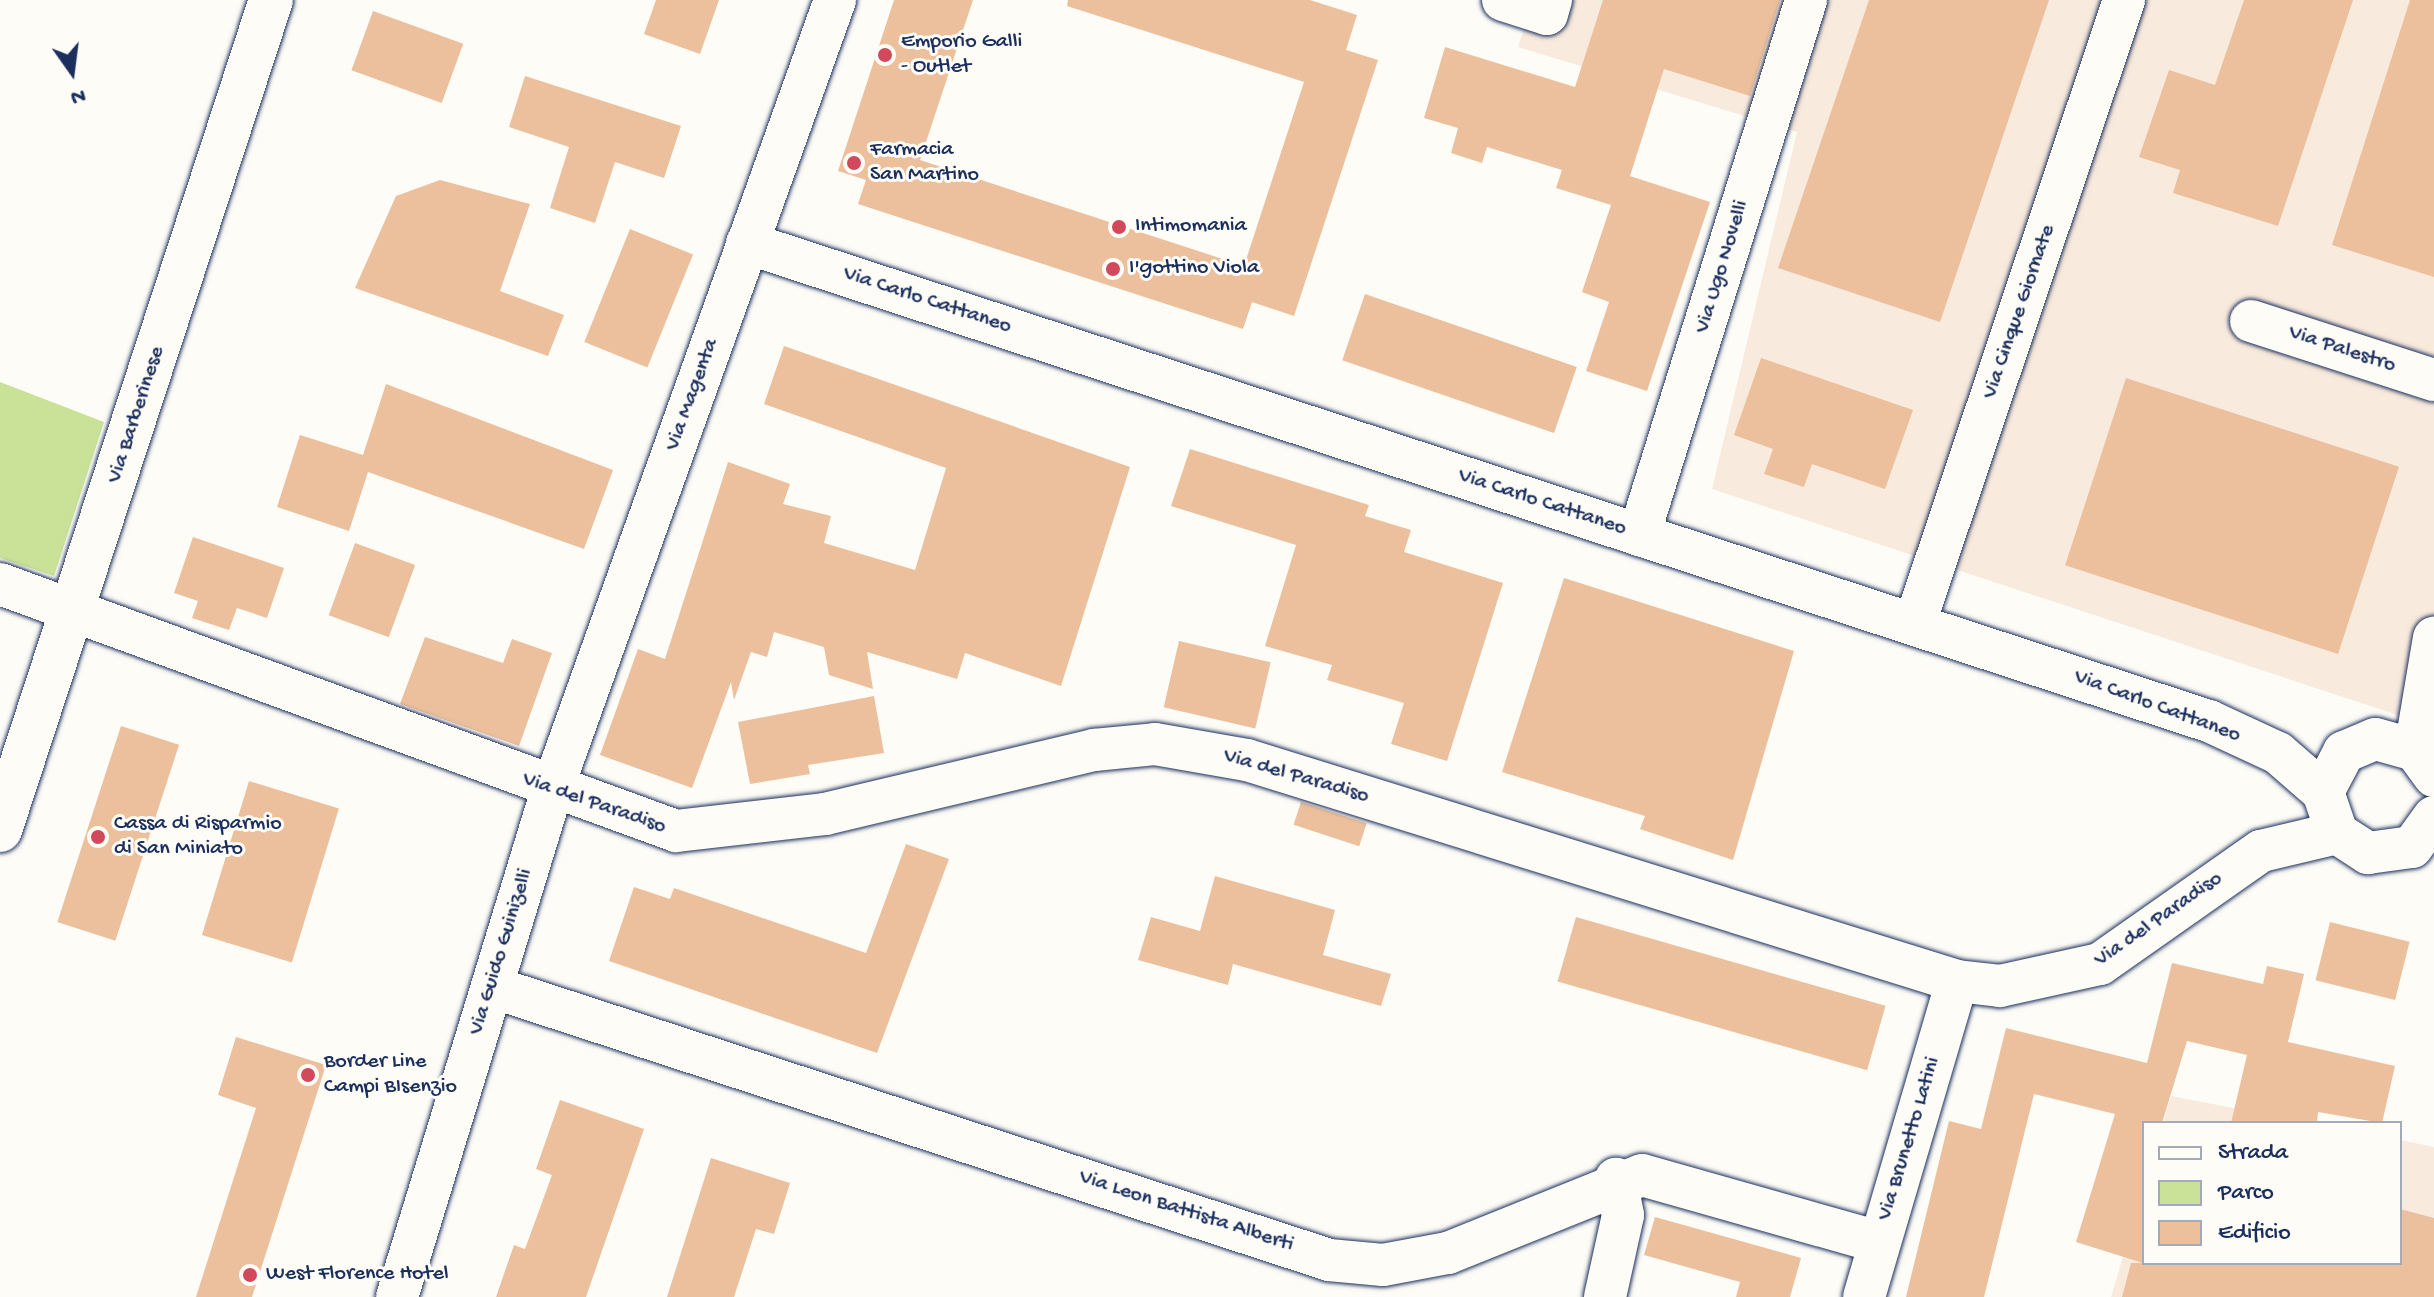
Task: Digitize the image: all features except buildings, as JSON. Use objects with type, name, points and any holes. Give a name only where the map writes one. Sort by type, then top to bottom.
[{"type":"main road","name":"Via Barberinese","points":[[0,830],[271,0]]},
{"type":"street","name":"Via Magenta","points":[[552,790],[835,0]]},
{"type":"street","points":[[1503,0],[1547,14],[1551,0]]},
{"type":"street","name":"Via Ugo Novelli","points":[[1639,535],[1806,0]]},
{"type":"street","name":"Via Cinque Giornate","points":[[1915,623],[2124,0]]},
{"type":"street","name":"Via Carlo Cattaneo","points":[[747,243],[2209,721],[2278,753],[2323,792]]},
{"type":"street","name":"Via Palestro","points":[[2251,321],[2434,380]]},
{"type":"street","name":"Via del Paradiso","points":[[0,584],[75,607],[552,790],[676,831],[720,831],[1094,750],[1155,744],[1247,760],[1957,981],[2036,984],[2100,964],[2261,851],[2337,833]]},
{"type":"street","points":[[2375,739],[2429,770],[2429,653]]},
{"type":"street","points":[[2429,653],[2375,739],[2344,752],[2323,792],[2337,833],[2368,853],[2419,857],[2434,817]]},
{"type":"street","name":"Via Guido Guinizelli","points":[[397,1297],[552,790]]},
{"type":"street","name":"Via Brunetto Latini","points":[[1864,1297],[1957,981]]},
{"type":"street","name":"Via Leon Battista Alberti","points":[[492,987],[1329,1260],[1377,1281],[1512,1233],[1616,1179],[1671,1179],[1879,1242]]},
{"type":"street","points":[[1605,1297],[1623,1215],[1616,1179]]},
{"type":"shaded area","points":[[1534,0],[2434,0],[2434,727],[1712,489],[1797,132],[1518,47]]},
{"type":"shaded area","points":[[2171,1096],[2302,1121],[2164,1121]]},
{"type":"shaded area","points":[[2402,1140],[2434,1147],[2434,1297],[2111,1297],[2142,1194],[2142,1265],[2402,1265]]},
{"type":"green space","points":[[0,382],[104,422],[54,576],[0,558]]},
{"type":"place","name":"Emporio Galli - Outlet","points":[[885,55]]},
{"type":"place","name":"Farmacia San Martino","points":[[854,163]]},
{"type":"place","name":"Intimomania","points":[[1119,227]]},
{"type":"place","name":"I'gottino Viola","points":[[1113,269]]},
{"type":"place","name":"Cassa di Risparmio di San Miniato","points":[[98,837]]},
{"type":"place","name":"Border Line Campi BIsenzio","points":[[308,1075]]},
{"type":"place","name":"West Florence Hotel","points":[[250,1275]]}]
